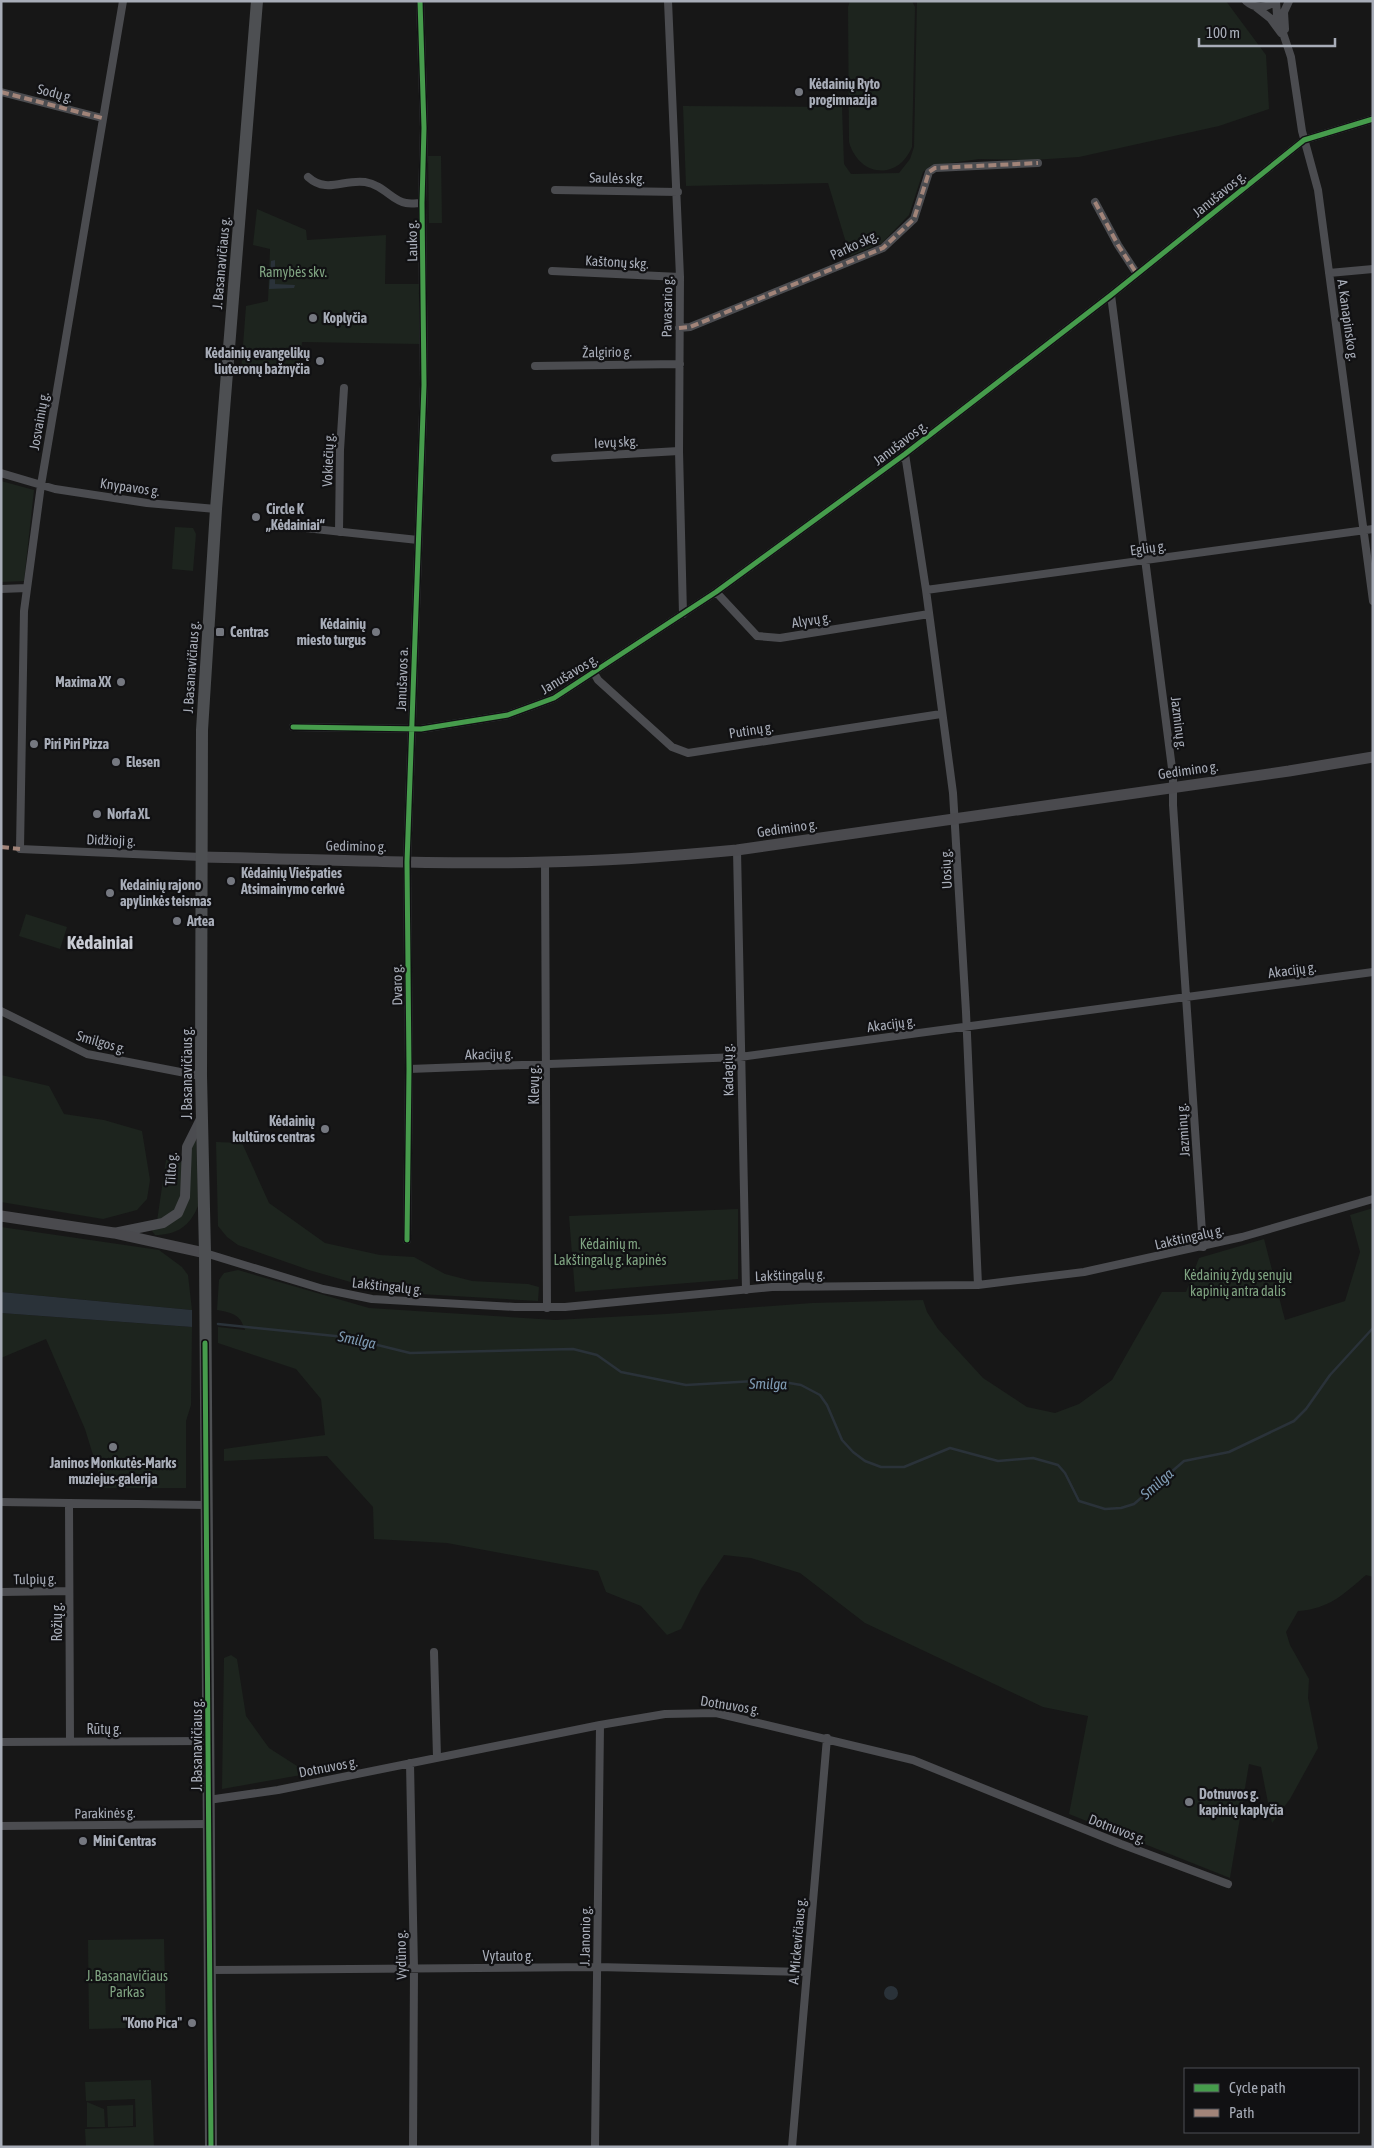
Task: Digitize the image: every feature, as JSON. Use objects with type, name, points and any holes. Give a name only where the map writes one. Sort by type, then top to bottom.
[{"type":"main road","name":"J. Basanavičiaus g.","points":[[211,2147],[205,1253],[201,1119],[202,730],[216,509],[257,1]]},
{"type":"main road","name":"Gedimino g.","points":[[201,857],[407,862],[545,862],[637,858],[737,850],[1326,766],[1373,757]]},
{"type":"main road","name":"Tilto g.","points":[[1,1216],[114,1233],[205,1253]]},
{"type":"street","name":"Josvainių g.","points":[[20,848],[24,612],[41,484],[122,1]]},
{"type":"street","name":"Lauko g.","points":[[418,540],[424,385],[422,203],[424,128],[420,1]]},
{"type":"street","name":"Pavasario g.","points":[[668,1],[678,192],[680,278],[678,328],[680,364],[679,452],[683,614]]},
{"type":"street","points":[[1246,1],[1270,18],[1287,43]]},
{"type":"street","points":[[1256,7],[1266,7],[1276,1],[1277,15],[1287,43]]},
{"type":"street","points":[[1287,43],[1284,12],[1290,1]]},
{"type":"street","name":"A. Kanapinsko g.","points":[[1287,43],[1304,140],[1318,190],[1373,601]]},
{"type":"street","name":"Sodų g.","points":[[1,92],[102,118]]},
{"type":"street","name":"Janušavos g.","points":[[412,729],[477,722],[532,708],[554,698],[594,673],[716,592],[905,454],[1111,296],[1304,140],[1373,119]]},
{"type":"street","name":"Parko skg.","points":[[678,328],[690,327],[883,248],[914,219],[930,172],[935,168],[1038,163]]},
{"type":"street","points":[[308,177],[320,185],[328,187],[363,182],[380,186],[402,202],[422,203]]},
{"type":"street","name":"Saulės skg.","points":[[555,190],[678,192]]},
{"type":"street","points":[[1095,202],[1118,245],[1137,274]]},
{"type":"street","points":[[1329,273],[1373,269]]},
{"type":"street","name":"Kaštonų skg.","points":[[552,271],[680,278]]},
{"type":"street","name":"Jazminų g.","points":[[1111,296],[1173,788],[1203,1247]]},
{"type":"street","name":"Žalgirio g.","points":[[535,366],[680,364]]},
{"type":"street","name":"Vokiečių g.","points":[[339,532],[340,450],[344,388]]},
{"type":"street","name":"Ievų skg.","points":[[555,458],[679,452]]},
{"type":"street","name":"Uosių g.","points":[[905,454],[926,590],[955,819],[978,1285]]},
{"type":"street","name":"Knypavos g.","points":[[1,473],[55,489],[139,502],[216,509]]},
{"type":"street","points":[[296,527],[418,540]]},
{"type":"street","name":"Eglių g.","points":[[926,590],[1145,562],[1373,529]]},
{"type":"street","name":"Janušavos a.","points":[[293,727],[412,729],[418,540]]},
{"type":"street","points":[[1,589],[27,588]]},
{"type":"street","name":"Alyvų g.","points":[[716,592],[757,636],[780,638],[929,614]]},
{"type":"street","name":"Putinų g.","points":[[594,673],[598,680],[672,747],[688,753],[941,714]]},
{"type":"street","name":"Dvaro g.","points":[[408,1240],[407,862],[412,729]]},
{"type":"street","name":"Didžioji g.","points":[[20,848],[201,857]]},
{"type":"street","name":"Kadagių g.","points":[[737,850],[746,1290]]},
{"type":"street","name":"Klevų g.","points":[[545,862],[547,1308]]},
{"type":"street","name":"Akacijų g.","points":[[409,1069],[740,1057],[1373,972]]},
{"type":"street","name":"Smilgos g.","points":[[1,1011],[87,1054],[201,1076]]},
{"type":"street","name":"Tilto g.","points":[[114,1233],[163,1223],[178,1213],[185,1197],[187,1147],[201,1119]]},
{"type":"street","name":"Lakštingalų g.","points":[[205,1253],[346,1295],[409,1302],[547,1308],[799,1286],[978,1285],[1084,1272],[1203,1247],[1373,1199]]},
{"type":"street","points":[[1,1502],[206,1505]]},
{"type":"street","name":"Rožių g.","points":[[69,1503],[70,1741]]},
{"type":"street","name":"Tulpių g.","points":[[1,1592],[69,1591]]},
{"type":"street","points":[[434,1652],[438,1757]]},
{"type":"street","name":"Dotnuvos g.","points":[[208,1800],[278,1790],[600,1725],[665,1714],[702,1712],[752,1720],[913,1760],[1122,1844],[1228,1884]]},
{"type":"street","name":"J. Janonio g.","points":[[595,2147],[600,1725]]},
{"type":"street","name":"A. Mickevičiaus g.","points":[[792,2147],[827,1738]]},
{"type":"street","name":"Rūtų g.","points":[[1,1742],[208,1741]]},
{"type":"street","name":"Vydūno g.","points":[[410,1763],[414,1968],[413,2147]]},
{"type":"street","name":"Parakinės g.","points":[[1,1826],[208,1824]]},
{"type":"street","name":"Vytauto g.","points":[[209,1970],[597,1968],[807,1972]]},
{"type":"green space","points":[[850,1],[912,1],[915,7],[912,147],[906,158],[889,170],[870,168],[861,162],[854,154],[849,142],[848,7]]},
{"type":"green space","points":[[917,1],[1226,1],[1266,55],[1269,109],[1219,126],[1079,157],[1033,160],[979,159],[930,166],[923,172],[909,215],[882,243],[850,256],[828,183],[686,186],[683,106],[842,107],[844,164],[851,174],[899,173],[910,159],[914,147]]},
{"type":"green space","points":[[428,156],[441,156],[442,223],[429,223]]},
{"type":"green space","name":"Ramybės skv.","points":[[257,209],[306,230],[307,240],[386,235],[385,284],[419,284],[420,344],[302,342],[298,376],[241,372],[246,306],[268,301],[270,249],[253,245]]},
{"type":"green space","points":[[1,481],[34,490],[24,581],[1,582]]},
{"type":"green space","points":[[175,527],[193,528],[196,534],[193,571],[172,569]]},
{"type":"green space","points":[[26,914],[67,927],[60,949],[19,936]]},
{"type":"green space","points":[[1,1075],[49,1086],[64,1114],[104,1120],[142,1131],[150,1180],[147,1199],[137,1210],[103,1219],[1,1202]]},
{"type":"green space","points":[[196,1134],[198,1206],[191,1219],[182,1228],[163,1235],[155,1235],[152,1231],[157,1221],[166,1160],[183,1161]]},
{"type":"green space","points":[[216,1142],[242,1143],[269,1203],[325,1243],[380,1255],[414,1257],[445,1274],[472,1281],[528,1284],[539,1287],[538,1301],[385,1292],[309,1270],[238,1245],[227,1237],[218,1226]]},
{"type":"green space","name":"Kėdainių žydų senųjų kapinių antra dalis","points":[[1373,1208],[1373,1577],[1366,1575],[1343,1594],[1327,1604],[1309,1610],[1298,1611],[1286,1632],[1290,1645],[1309,1679],[1308,1698],[1318,1748],[1290,1799],[1272,1823],[1261,1767],[1249,1764],[1230,1878],[1069,1814],[1088,1716],[1043,1707],[865,1623],[800,1573],[751,1558],[724,1555],[701,1589],[681,1629],[667,1635],[641,1606],[606,1592],[598,1571],[447,1543],[374,1539],[373,1507],[327,1456],[224,1461],[224,1449],[325,1435],[321,1399],[296,1369],[218,1343],[218,1327],[245,1330],[238,1317],[217,1310],[219,1280],[224,1273],[238,1270],[369,1308],[555,1320],[812,1303],[923,1300],[927,1312],[938,1329],[983,1378],[1027,1407],[1055,1413],[1079,1404],[1112,1380],[1162,1292],[1186,1292],[1199,1258],[1264,1239],[1285,1320],[1345,1301],[1360,1252],[1350,1215]]},
{"type":"green space","name":"Kėdainių m. Lakštingalų g. kapinės","points":[[738,1209],[738,1279],[575,1292],[569,1216]]},
{"type":"green space","points":[[1,1227],[159,1250],[182,1267],[188,1275],[192,1310],[1,1292]]},
{"type":"green space","points":[[1,1313],[192,1327],[191,1405],[186,1421],[186,1488],[103,1488],[85,1429],[46,1339],[1,1358]]},
{"type":"green space","points":[[231,1655],[237,1659],[246,1716],[269,1748],[297,1766],[320,1768],[318,1772],[222,1789],[224,1658]]},
{"type":"green space","name":"J. Basanavičiaus Parkas","points":[[164,1939],[166,2027],[89,2029],[88,1940]]},
{"type":"green space","points":[[151,2080],[154,2147],[86,2147],[85,2129],[136,2127],[135,2099],[86,2101],[85,2082]]},
{"type":"green space","points":[[87,2102],[104,2109],[105,2127],[87,2127]]},
{"type":"green space","points":[[133,2105],[133,2126],[108,2127],[107,2106]]},
{"type":"shaded area","points":[[275,260],[275,284],[295,285],[294,288],[269,289],[271,261]]},
{"type":"shaded area","points":[[1,1292],[192,1310],[192,1327],[1,1313]]},
{"type":"shaded area","points":[[888,1986],[894,1986],[898,1993],[894,2000],[888,2000],[884,1996],[884,1990]]},
{"type":"waterway","name":"Smilga","points":[[218,1324],[345,1337],[410,1353],[573,1349],[597,1355],[621,1372],[686,1385],[772,1380],[801,1385],[820,1395],[827,1405],[842,1440],[865,1461],[881,1467],[904,1467],[950,1448],[998,1461],[1033,1458],[1058,1465],[1065,1473],[1079,1501],[1105,1509],[1121,1508],[1134,1504],[1184,1461],[1229,1452],[1294,1421],[1306,1409],[1330,1375],[1373,1328]]},
{"type":"marked path","points":[[1,92],[102,118]]},
{"type":"marked path","points":[[679,328],[690,327],[883,248],[914,219],[929,172],[935,168],[1038,163]]},
{"type":"marked path","points":[[1095,202],[1118,245],[1137,274]]},
{"type":"marked path","points":[[1,847],[20,849]]},
{"type":"cycle path","points":[[407,1240],[409,1069],[407,862],[424,385],[422,203],[424,128],[420,1]]},
{"type":"cycle path","points":[[293,727],[421,729],[508,715],[554,698],[716,592],[905,454],[1111,295],[1304,140],[1373,119]]},
{"type":"cycle path","points":[[205,1343],[211,2147]]},
{"type":"place","name":"Kėdainių Ryto progimnazija","points":[[799,92]]},
{"type":"place","name":"Koplyčia","points":[[313,318]]},
{"type":"place","name":"Kėdainių evangelikų liuteronų bažnyčia","points":[[320,361]]},
{"type":"place","name":"Circle K „Kėdainiai“","points":[[256,517]]},
{"type":"place","name":"Centras","points":[[220,632]]},
{"type":"place","name":"Kėdainių miesto turgus","points":[[376,632]]},
{"type":"place","name":"Maxima XX","points":[[121,682]]},
{"type":"place","name":"Piri Piri Pizza","points":[[34,744]]},
{"type":"place","name":"Elesen","points":[[116,762]]},
{"type":"place","name":"Norfa XL","points":[[97,814]]},
{"type":"place","name":"Kėdainių Viešpaties Atsimainymo cerkvė","points":[[231,881]]},
{"type":"place","name":"Kedainių rajono apylinkės teismas","points":[[110,893]]},
{"type":"place","name":"Artea","points":[[177,921]]},
{"type":"place","name":"Kėdainių kultūros centras","points":[[325,1129]]},
{"type":"place","name":"Janinos Monkutės-Marks muziejus-galerija","points":[[113,1447]]},
{"type":"place","name":"Dotnuvos g. kapinių kaplyčia","points":[[1189,1802]]},
{"type":"place","name":"Mini Centras","points":[[83,1841]]},
{"type":"place","name":"\"Kono Pica\"","points":[[192,2023]]},
{"type":"district","name":"Kėdainiai","points":[[100,942]]}]
